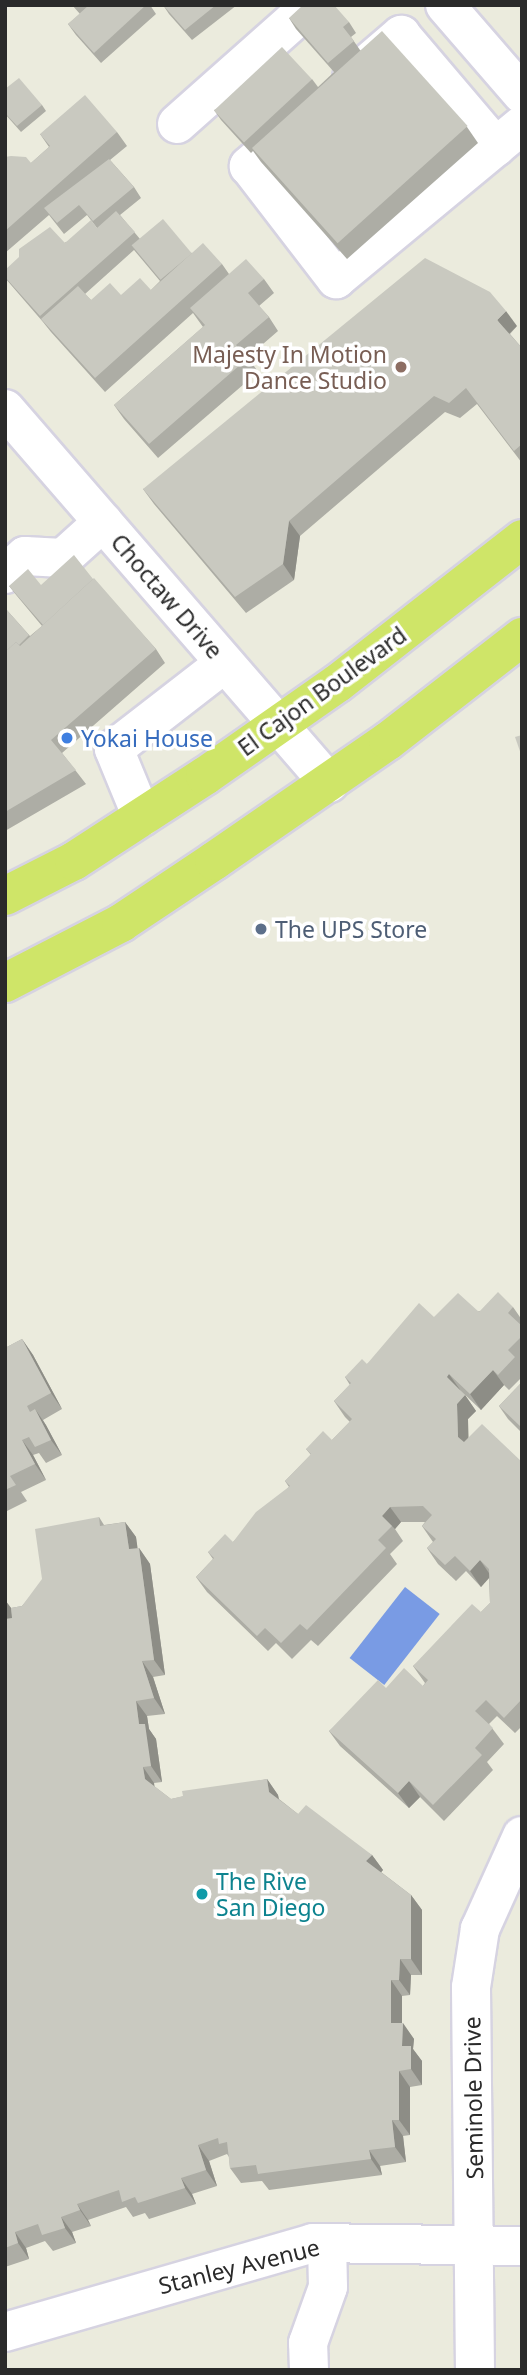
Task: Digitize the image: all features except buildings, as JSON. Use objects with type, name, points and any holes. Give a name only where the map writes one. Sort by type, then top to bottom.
[{"type":"main road","name":"El Cajon Boulevard","points":[[5,896],[74,860],[279,725],[522,539]]},
{"type":"main road","points":[[5,983],[121,923],[329,783],[522,637]]},
{"type":"street","points":[[177,124],[311,5]]},
{"type":"street","points":[[445,5],[522,94]]},
{"type":"street","points":[[401,34],[509,136],[336,279],[249,166],[401,34]]},
{"type":"street","name":"Choctaw Drive","points":[[5,409],[329,783]]},
{"type":"street","points":[[5,574],[25,556],[63,558],[103,522]]},
{"type":"street","points":[[142,817],[114,749],[225,663]]},
{"type":"street","name":"Seminole Drive","points":[[475,2370],[476,2246],[471,1987],[480,1929],[522,1836]]},
{"type":"street","points":[[309,2370],[308,2343],[328,2287],[327,2244]]},
{"type":"street","name":"Stanley Avenue","points":[[5,2332],[251,2259],[327,2244],[522,2246]]},
{"type":"water","points":[[405,1587],[440,1614],[384,1685],[350,1658]]},
{"type":"place","name":"Majesty In Motion Dance Studio","points":[[401,367]]},
{"type":"place","name":"Yokai House","points":[[67,738]]},
{"type":"place","name":"The UPS Store","points":[[261,929]]},
{"type":"place","name":"The Rive San Diego","points":[[202,1894]]}]
